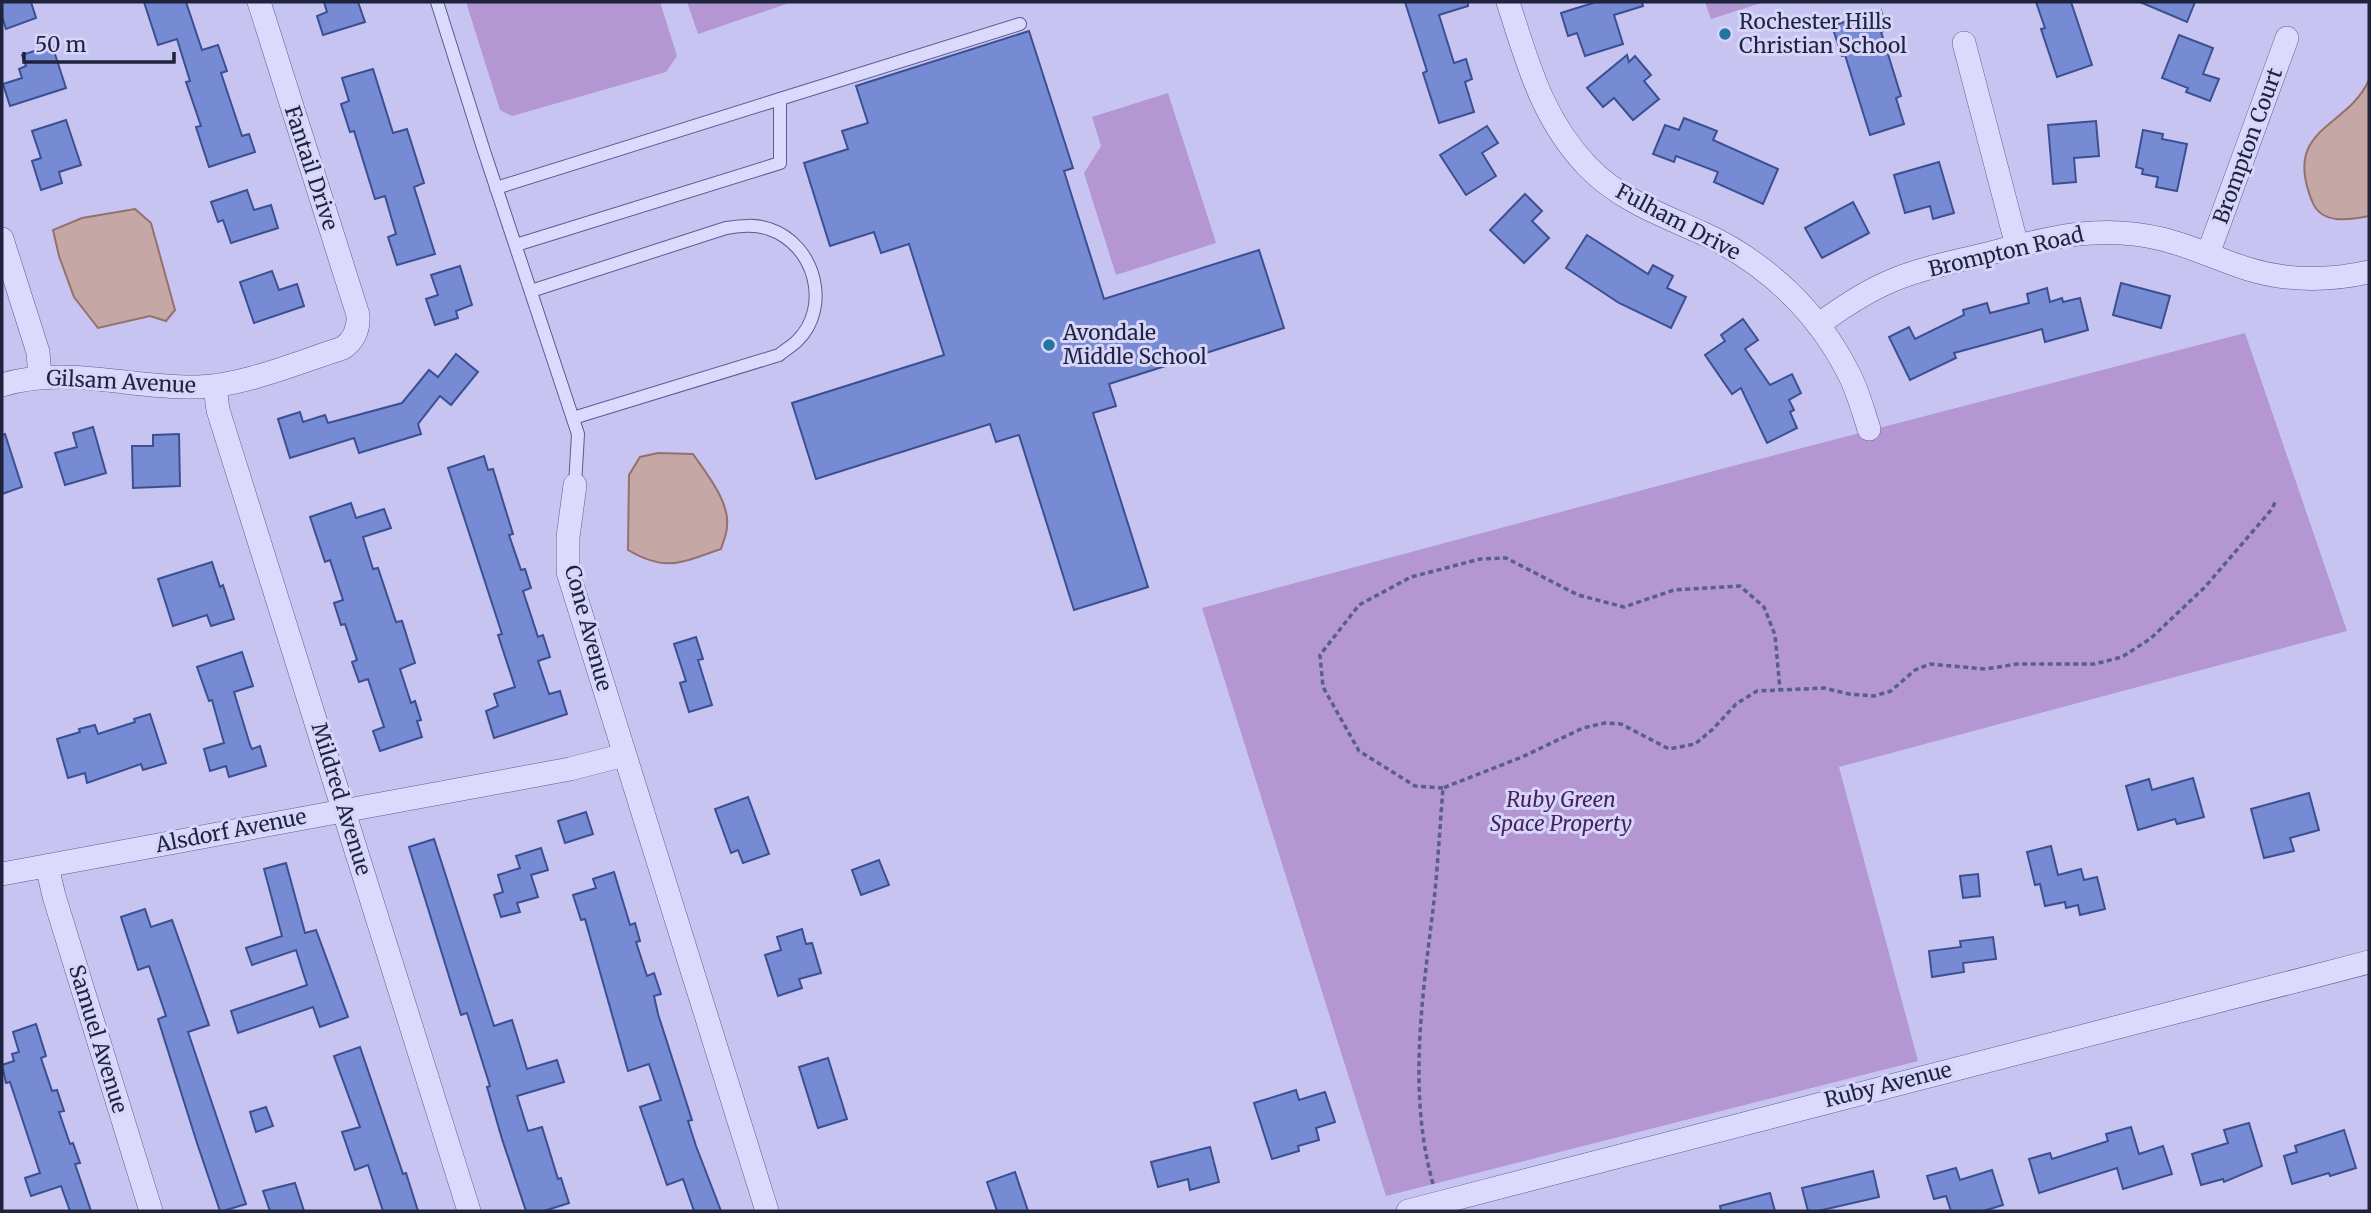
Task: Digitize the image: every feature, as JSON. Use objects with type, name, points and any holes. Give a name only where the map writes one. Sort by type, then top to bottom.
[{"type":"street","name":"Fantail Drive","points":[[259,2],[359,315],[355,334]]},
{"type":"street","name":"Fulham Drive","points":[[1508,2],[1543,105],[1564,139],[1590,169],[1610,186],[1633,201],[1716,240],[1785,287],[1818,325],[1849,374],[1869,429]]},
{"type":"street","name":"Brompton Court","points":[[2208,254],[2287,38]]},
{"type":"street","points":[[1964,43],[2017,246]]},
{"type":"street","name":"Brompton Road","points":[[1818,325],[1847,305],[1892,281],[1919,271],[2080,232],[2112,232],[2164,240],[2250,270],[2295,278],[2348,277],[2369,272]]},
{"type":"street","points":[[2,239],[38,352],[40,377]]},
{"type":"street","name":"Gilsam Avenue","points":[[2,385],[40,377],[71,376],[215,387],[343,348],[351,342],[355,334]]},
{"type":"street","name":"Mildred Avenue","points":[[215,387],[218,410],[469,1211]]},
{"type":"street","name":"Cone Avenue","points":[[575,485],[568,537],[568,572],[767,1211]]},
{"type":"street","name":"Alsdorf Avenue","points":[[2,874],[570,769],[624,755]]},
{"type":"street","name":"Samuel Avenue","points":[[47,866],[151,1211]]},
{"type":"street","name":"Ruby Avenue","points":[[1408,1211],[2369,962]]},
{"type":"lane","name":"Cone Avenue","points":[[437,2],[573,418],[579,443],[575,485]]},
{"type":"lane","points":[[496,188],[1020,24]]},
{"type":"lane","points":[[516,245],[780,163],[780,99]]},
{"type":"lane","points":[[531,291],[726,228],[747,225],[769,228],[788,238],[804,254],[813,274],[816,297],[811,320],[798,340],[779,355],[573,418]]},
{"type":"path","points":[[1780,691],[1775,635],[1764,607],[1741,586],[1674,590],[1624,607],[1578,595],[1506,558],[1480,559],[1411,577],[1359,605],[1320,655],[1323,687],[1359,751],[1415,786],[1443,788],[1522,757],[1583,728],[1605,723],[1621,724],[1670,749],[1695,744],[1736,704],[1757,691],[1780,691],[1824,688],[1874,696],[1891,691],[1915,670],[1930,664],[1986,669],[2017,664],[2095,664],[2122,657],[2150,639],[2205,587],[2272,509],[2276,500]]},
{"type":"path","points":[[1438,1203],[1420,1103],[1419,1058],[1422,1000],[1443,788]]},
{"type":"green space","points":[[466,2],[660,2],[677,56],[666,72],[512,116],[500,110]]},
{"type":"green space","points":[[687,2],[792,2],[698,34]]},
{"type":"green space","points":[[1705,2],[1764,2],[1711,19]]},
{"type":"green space","points":[[1168,93],[1216,243],[1116,275],[1084,173],[1101,146],[1092,117]]},
{"type":"green space","name":"Ruby Green Space Property","points":[[2245,333],[2347,631],[1839,767],[1918,1061],[1386,1196],[1202,608]]},
{"type":"shaded area","points":[[2369,80],[2369,216],[2336,219],[2316,209],[2305,177],[2305,158],[2311,143],[2359,96]]},
{"type":"shaded area","points":[[135,209],[151,223],[175,310],[166,321],[150,316],[98,328],[74,297],[53,230],[82,218]]},
{"type":"shaded area","points":[[658,453],[693,454],[710,479],[721,498],[727,517],[721,549],[674,563],[654,561],[628,550],[629,475],[640,457]]},
{"type":"building","points":[[2,2],[31,2],[36,18],[6,29]]},
{"type":"building","points":[[144,2],[186,2],[202,50],[218,45],[227,71],[221,73],[242,136],[249,134],[255,152],[209,167],[196,127],[201,126],[186,82],[190,81],[177,39],[158,45]]},
{"type":"building","points":[[324,2],[358,2],[365,22],[323,35],[317,16],[327,12]]},
{"type":"building","points":[[1405,2],[1468,2],[1468,6],[1439,15],[1454,63],[1466,59],[1472,79],[1465,82],[1474,112],[1439,123],[1423,73],[1427,71]]},
{"type":"building","points":[[1596,2],[1642,2],[1643,6],[1614,15],[1623,44],[1585,56],[1577,33],[1568,36],[1561,13]]},
{"type":"building","points":[[2036,2],[2071,2],[2092,65],[2057,77],[2041,29],[2045,28]]},
{"type":"building","points":[[2140,2],[2195,2],[2187,22]]},
{"type":"building","points":[[1881,10],[1887,30],[1881,32],[1901,96],[1896,98],[1904,124],[1870,135],[1845,55],[1842,56],[1832,26]]},
{"type":"building","points":[[1029,31],[1073,168],[1064,171],[1104,299],[1259,250],[1284,328],[1109,384],[1116,406],[1093,413],[1148,587],[1074,610],[1019,435],[996,442],[990,424],[816,479],[792,403],[944,355],[909,244],[881,253],[874,232],[830,246],[804,163],[848,149],[842,131],[868,123],[856,86]]},
{"type":"building","points":[[2179,35],[2213,48],[2203,74],[2219,79],[2210,101],[2186,92],[2188,88],[2162,78]]},
{"type":"building","points":[[52,45],[66,88],[10,106],[3,84],[22,78],[19,69],[26,66],[22,55]]},
{"type":"building","points":[[1627,55],[1629,62],[1635,56],[1651,75],[1644,81],[1659,99],[1633,120],[1614,98],[1603,107],[1587,88]]},
{"type":"building","points":[[373,69],[393,133],[407,129],[424,183],[414,187],[435,254],[397,265],[388,237],[396,234],[385,196],[375,199],[354,131],[350,132],[341,104],[349,101],[342,78]]},
{"type":"building","points":[[1684,118],[1717,131],[1713,140],[1778,169],[1763,204],[1714,182],[1718,172],[1676,156],[1674,162],[1653,154],[1665,125],[1679,130]]},
{"type":"building","points":[[66,120],[81,165],[59,172],[62,183],[41,190],[32,161],[41,158],[32,131]]},
{"type":"building","points":[[2096,121],[2099,156],[2074,158],[2076,182],[2053,184],[2048,125]]},
{"type":"building","points":[[1487,126],[1498,143],[1482,153],[1496,176],[1466,195],[1440,155]]},
{"type":"building","points":[[2143,130],[2163,134],[2162,139],[2187,144],[2177,191],[2156,187],[2158,177],[2142,174],[2143,169],[2136,167]]},
{"type":"building","points":[[1939,162],[1954,213],[1933,219],[1930,206],[1905,213],[1894,175]]},
{"type":"building","points":[[247,190],[254,210],[271,205],[278,228],[231,243],[223,220],[218,222],[211,202]]},
{"type":"building","points":[[1525,194],[1542,211],[1532,221],[1549,238],[1524,263],[1490,230]]},
{"type":"building","points":[[1853,202],[1869,233],[1822,258],[1805,228]]},
{"type":"building","points":[[1587,235],[1648,274],[1653,265],[1673,276],[1667,288],[1686,297],[1671,328],[1619,303],[1566,268]]},
{"type":"building","points":[[460,266],[472,305],[456,311],[458,318],[435,325],[426,299],[438,295],[431,275]]},
{"type":"building","points":[[272,271],[279,290],[297,284],[304,306],[254,323],[240,282]]},
{"type":"building","points":[[2121,283],[2170,296],[2161,328],[2113,315]]},
{"type":"building","points":[[2047,288],[2050,302],[2062,298],[2063,302],[2080,298],[2088,330],[2045,342],[2042,329],[1954,353],[1956,358],[1910,380],[1889,337],[1909,327],[1915,339],[1964,315],[1963,310],[1987,303],[1990,313],[2029,303],[2027,294]]},
{"type":"building","points":[[1743,319],[1758,340],[1745,349],[1770,385],[1792,374],[1801,393],[1789,400],[1794,410],[1790,412],[1797,428],[1767,443],[1741,388],[1732,394],[1705,355],[1725,341],[1721,335]]},
{"type":"building","points":[[456,354],[478,372],[451,405],[440,396],[418,424],[421,434],[359,453],[354,438],[290,458],[278,419],[300,412],[303,422],[325,415],[328,423],[402,403],[429,370],[438,377]]},
{"type":"building","points":[[93,427],[106,473],[65,485],[55,453],[77,447],[73,433]]},
{"type":"building","points":[[5,434],[22,487],[2,494],[2,435]]},
{"type":"building","points":[[179,434],[180,486],[133,488],[132,446],[153,446],[153,435]]},
{"type":"building","points":[[484,456],[488,470],[493,469],[513,534],[509,535],[521,570],[525,569],[531,588],[523,591],[538,637],[543,635],[550,657],[538,661],[549,694],[560,691],[567,714],[494,738],[486,711],[498,706],[494,694],[515,687],[498,635],[502,634],[448,468]]},
{"type":"building","points":[[351,503],[356,518],[384,509],[391,528],[363,537],[373,569],[378,568],[396,622],[402,621],[415,663],[400,669],[411,703],[415,701],[421,720],[417,721],[422,737],[380,751],[373,731],[384,727],[368,679],[359,682],[352,662],[357,660],[345,624],[341,625],[334,603],[343,600],[330,560],[325,562],[310,517]]},
{"type":"building","points":[[212,562],[234,619],[211,626],[207,615],[173,626],[158,579]]},
{"type":"building","points":[[696,637],[703,659],[698,660],[712,705],[689,712],[680,683],[686,681],[674,644]]},
{"type":"building","points":[[242,652],[253,686],[234,692],[250,745],[252,749],[260,746],[266,766],[229,777],[226,766],[210,771],[204,749],[224,743],[212,700],[209,701],[197,667]]},
{"type":"building","points":[[150,714],[166,763],[143,770],[141,764],[87,783],[85,773],[68,778],[57,739],[95,725],[98,734]]},
{"type":"building","points":[[2193,778],[2204,817],[2177,824],[2175,819],[2138,830],[2126,786],[2149,779],[2152,790]]},
{"type":"building","points":[[2309,793],[2319,830],[2290,838],[2294,851],[2264,858],[2251,809]]},
{"type":"building","points":[[748,797],[769,854],[743,863],[738,850],[731,853],[715,809]]},
{"type":"building","points":[[586,812],[593,834],[565,843],[558,821]]},
{"type":"building","points":[[434,839],[494,1026],[512,1020],[527,1069],[557,1060],[564,1082],[517,1096],[528,1131],[542,1127],[558,1179],[561,1178],[569,1203],[544,1211],[526,1211],[502,1139],[487,1087],[490,1086],[467,1013],[461,1015],[409,847]]},
{"type":"building","points":[[2051,846],[2058,875],[2081,869],[2084,880],[2097,877],[2105,909],[2080,915],[2078,905],[2066,908],[2065,902],[2045,906],[2040,884],[2035,885],[2027,852]]},
{"type":"building","points":[[541,848],[548,870],[531,875],[538,897],[517,903],[520,912],[501,917],[494,895],[503,892],[498,875],[520,868],[516,856]]},
{"type":"building","points":[[879,860],[889,885],[861,895],[852,870]]},
{"type":"building","points":[[286,863],[305,933],[316,930],[348,1017],[320,1027],[313,1007],[238,1033],[231,1011],[307,985],[296,950],[252,965],[246,948],[282,936],[264,869]]},
{"type":"building","points":[[614,872],[630,925],[635,923],[640,941],[636,942],[647,976],[654,973],[661,994],[654,996],[658,1014],[692,1120],[688,1121],[721,1211],[694,1211],[683,1179],[667,1185],[640,1107],[661,1100],[649,1064],[628,1071],[585,919],[581,920],[573,895],[596,888],[593,879]]},
{"type":"building","points":[[1978,874],[1980,896],[1963,898],[1960,876]]},
{"type":"building","points":[[145,909],[151,927],[172,920],[209,1025],[188,1032],[246,1204],[223,1211],[220,1211],[158,1019],[166,1016],[149,966],[138,970],[121,917]]},
{"type":"building","points":[[802,929],[806,944],[812,943],[821,973],[799,979],[802,988],[778,996],[765,955],[781,950],[777,937]]},
{"type":"building","points":[[1993,937],[1996,959],[1963,963],[1964,972],[1932,977],[1929,951],[1961,947],[1960,941]]},
{"type":"building","points":[[36,1024],[46,1056],[41,1058],[52,1091],[57,1090],[64,1111],[59,1112],[80,1163],[75,1164],[91,1211],[70,1211],[61,1186],[31,1196],[25,1178],[40,1173],[10,1082],[6,1083],[2,1065],[14,1061],[12,1054],[19,1052],[13,1032]]},
{"type":"building","points":[[360,1047],[418,1211],[383,1211],[368,1165],[355,1170],[342,1132],[360,1127],[334,1056]]},
{"type":"building","points":[[828,1058],[847,1119],[818,1128],[799,1067]]},
{"type":"building","points":[[1296,1090],[1299,1100],[1325,1092],[1335,1122],[1316,1128],[1319,1140],[1298,1146],[1299,1151],[1272,1159],[1254,1103]]},
{"type":"building","points":[[266,1107],[273,1126],[256,1132],[250,1112]]},
{"type":"building","points":[[2249,1123],[2262,1166],[2224,1182],[2223,1179],[2201,1185],[2192,1154],[2228,1143],[2224,1130]]},
{"type":"building","points":[[2131,1127],[2139,1154],[2163,1146],[2172,1174],[2123,1189],[2117,1168],[2039,1193],[2029,1159],[2050,1153],[2052,1159],[2108,1141],[2106,1134]]},
{"type":"building","points":[[2344,1130],[2356,1168],[2292,1184],[2284,1156],[2297,1152],[2295,1146]]},
{"type":"building","points":[[1210,1147],[1219,1182],[1190,1190],[1188,1179],[1158,1187],[1151,1162]]},
{"type":"building","points":[[1956,1168],[1960,1180],[1992,1170],[2003,1205],[1983,1211],[1951,1211],[1946,1196],[1934,1199],[1927,1176]]},
{"type":"building","points":[[1873,1171],[1879,1197],[1808,1211],[1802,1188]]},
{"type":"building","points":[[1015,1172],[1028,1211],[997,1211],[987,1182]]},
{"type":"building","points":[[295,1183],[304,1211],[270,1211],[263,1191]]},
{"type":"building","points":[[1770,1193],[1775,1211],[1721,1211],[1720,1206]]},
{"type":"place","name":"Rochester Hills Christian School","points":[[1725,34]]},
{"type":"place","name":"Avondale Middle School","points":[[1049,345]]}]
